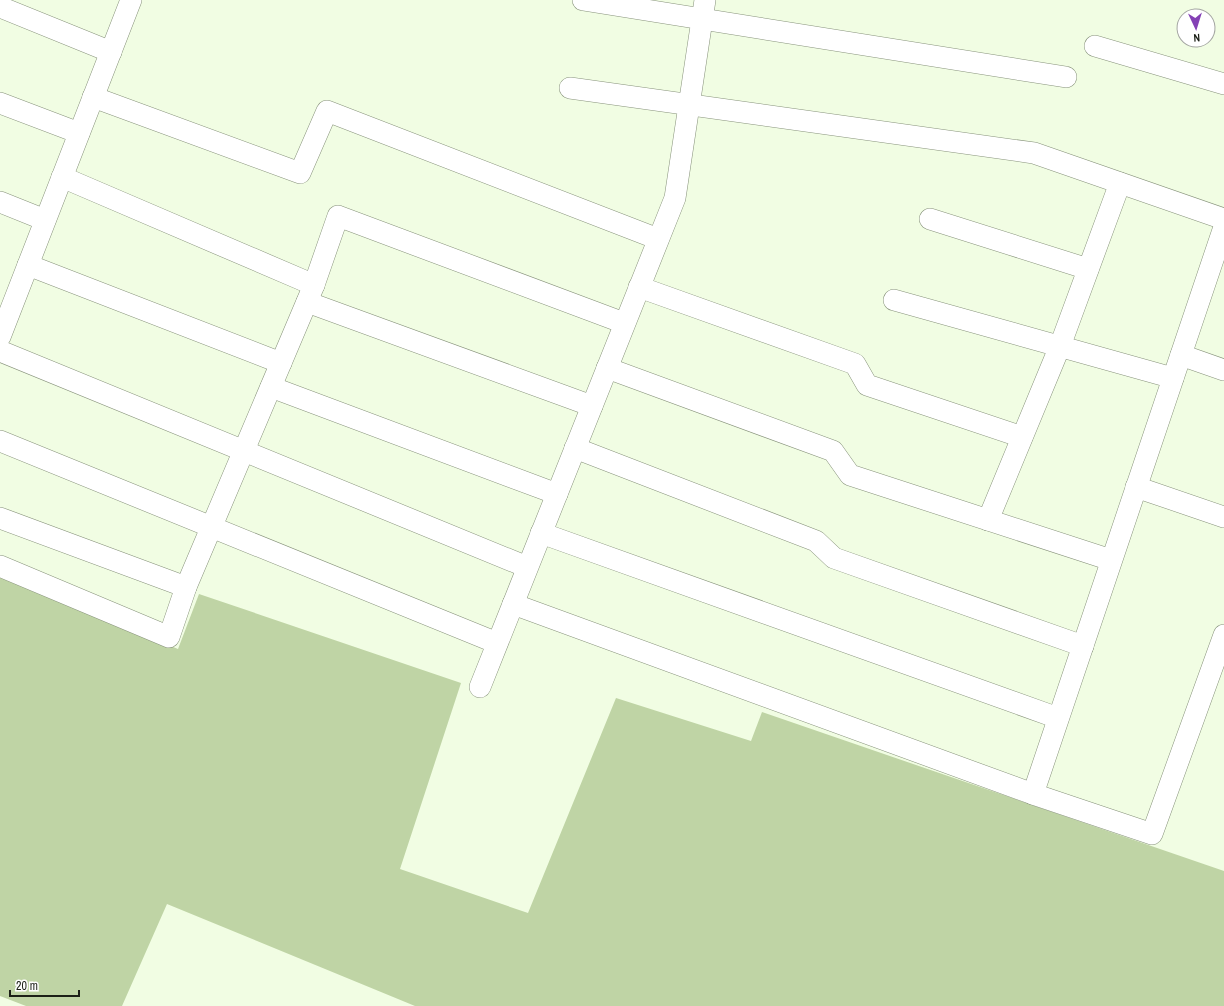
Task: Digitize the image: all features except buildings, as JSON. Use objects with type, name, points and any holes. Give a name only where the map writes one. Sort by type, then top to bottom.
[{"type":"street","points":[[0,337],[8,294],[28,265],[131,0]]},
{"type":"street","points":[[583,0],[703,9],[1066,77]]},
{"type":"street","points":[[0,7],[111,52]]},
{"type":"street","points":[[480,687],[675,198],[703,9]]},
{"type":"street","points":[[1095,46],[1224,84]]},
{"type":"street","points":[[570,88],[1034,153],[1224,219]]},
{"type":"street","points":[[94,96],[300,173],[327,111],[658,239]]},
{"type":"street","points":[[0,103],[79,133]]},
{"type":"street","points":[[62,177],[311,294],[592,406]]},
{"type":"street","points":[[988,520],[1060,346],[1120,183]]},
{"type":"street","points":[[0,202],[45,220]]},
{"type":"street","points":[[0,566],[169,637],[186,587],[311,294],[338,216],[624,323]]},
{"type":"street","points":[[930,219],[1088,269]]},
{"type":"street","points":[[1033,794],[1224,227]]},
{"type":"street","points":[[28,265],[281,363]]},
{"type":"street","points":[[639,287],[855,364],[867,386],[1022,438]]},
{"type":"street","points":[[894,300],[1173,378]]},
{"type":"street","points":[[0,351],[527,567]]},
{"type":"street","points":[[1181,355],[1224,370]]},
{"type":"street","points":[[607,368],[833,451],[850,475],[1111,560]]},
{"type":"street","points":[[271,387],[557,494]]},
{"type":"street","points":[[0,441],[498,643]]},
{"type":"street","points":[[575,448],[816,541],[834,558],[1083,646]]},
{"type":"street","points":[[1136,487],[1224,517]]},
{"type":"street","points":[[0,518],[186,587]]},
{"type":"street","points":[[541,533],[1058,718]]},
{"type":"street","points":[[513,604],[1033,794],[1152,834],[1224,635]]},
{"type":"green space","points":[[0,576],[178,649],[199,594],[461,683],[400,869],[528,913],[616,698],[751,741],[762,712],[1224,871],[1224,1006],[415,1006],[167,904],[122,1006],[26,1006],[0,996]]}]
